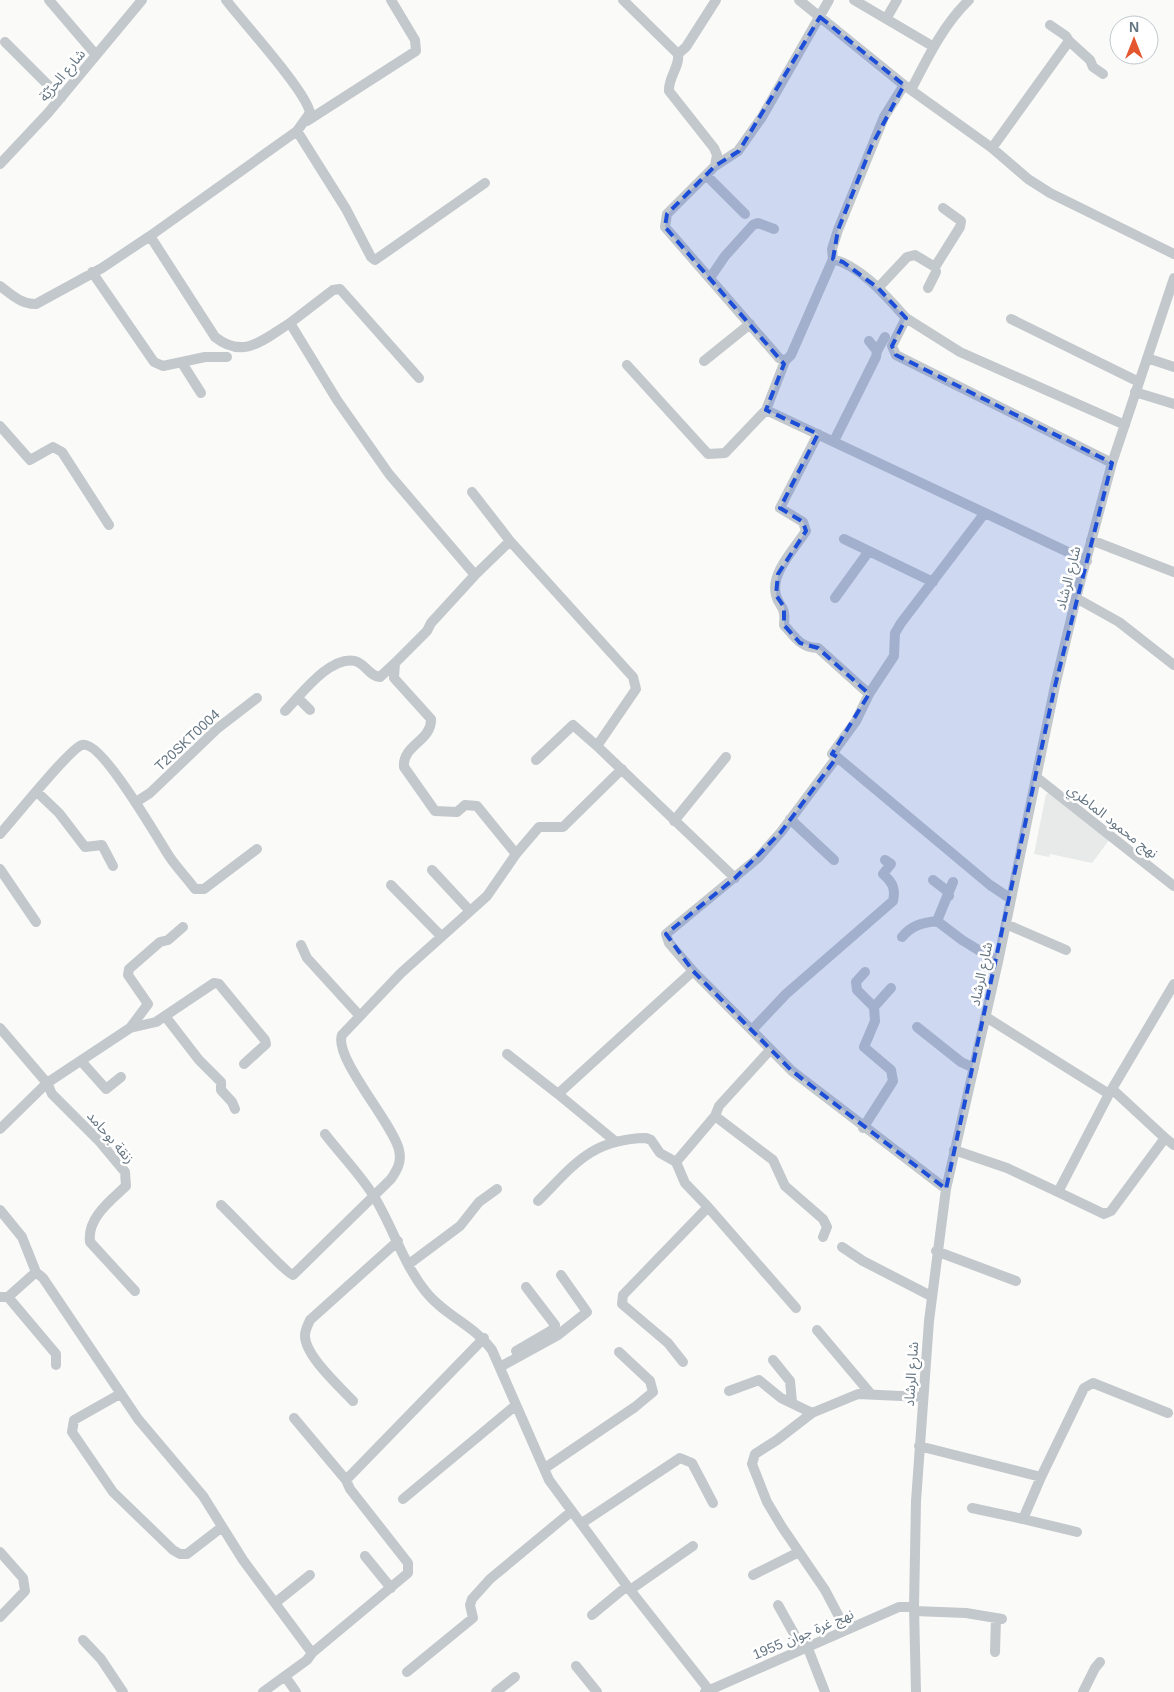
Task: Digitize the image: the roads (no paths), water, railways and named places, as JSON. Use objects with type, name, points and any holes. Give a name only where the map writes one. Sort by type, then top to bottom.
[{"type":"street","points":[[49,0],[96,55]]},
{"type":"street","name":"شارع الحرّيّة","points":[[0,164],[61,98],[142,0]]},
{"type":"street","points":[[226,0],[309,105],[310,113],[306,121]]},
{"type":"street","points":[[0,286],[21,302],[29,305],[36,304],[150,236],[297,131],[306,121],[416,50],[415,40],[391,0]]},
{"type":"street","points":[[623,0],[678,54],[679,60],[668,84],[669,91],[714,148],[717,155],[715,166]]},
{"type":"street","points":[[678,54],[686,47],[716,0]]},
{"type":"street","points":[[799,0],[907,88],[992,148],[1028,179],[1050,193],[1174,254]]},
{"type":"street","points":[[785,361],[778,358],[665,227],[667,214],[715,166],[738,151],[762,117],[829,0]]},
{"type":"street","points":[[854,0],[934,47]]},
{"type":"street","points":[[886,19],[897,0]]},
{"type":"street","points":[[627,365],[708,454],[725,453],[766,410],[785,361],[792,355],[832,259],[832,249],[838,230],[884,117],[907,88],[956,13],[969,0]]},
{"type":"street","points":[[1050,25],[1066,36],[1069,42],[1090,60],[1093,67],[1103,74]]},
{"type":"street","points":[[5,42],[61,98]]},
{"type":"street","points":[[992,148],[1069,42]]},
{"type":"street","points":[[297,131],[346,208],[371,257],[375,260],[485,183]]},
{"type":"street","points":[[706,175],[745,214]]},
{"type":"street","points":[[928,288],[936,272],[935,267],[962,221],[943,208]]},
{"type":"street","points":[[710,278],[725,256],[753,225],[758,223],[774,228]]},
{"type":"street","points":[[150,236],[215,337],[225,345],[237,349],[251,347],[290,323],[333,290],[340,289],[419,378]]},
{"type":"street","points":[[878,288],[907,258],[915,255],[935,267]]},
{"type":"street","points":[[832,259],[843,262],[878,288],[906,318],[960,352],[1125,425]]},
{"type":"street","points":[[92,272],[154,362],[163,366],[205,357],[227,357]]},
{"type":"street","name":"شارع الرشاد","points":[[916,1692],[914,1609],[919,1446],[931,1296],[946,1189],[986,1017],[1036,777],[1076,598],[1112,463],[1174,278]]},
{"type":"street","points":[[906,318],[892,346],[896,355],[1112,463]]},
{"type":"street","points":[[1011,319],[1137,387],[1174,404]]},
{"type":"street","points":[[290,323],[337,400],[389,474],[475,575]]},
{"type":"street","points":[[704,362],[750,324]]},
{"type":"street","points":[[834,441],[885,337]]},
{"type":"street","points":[[869,341],[877,351]]},
{"type":"street","points":[[1147,358],[1174,367]]},
{"type":"street","points":[[182,363],[201,393]]},
{"type":"street","points":[[766,410],[1086,561]]},
{"type":"street","points":[[0,426],[30,460],[53,447],[62,452],[109,525]]},
{"type":"street","points":[[818,434],[780,508],[803,522],[806,531],[778,574],[776,595],[784,607],[784,625],[800,643],[808,648],[818,648],[869,694]]},
{"type":"street","points":[[472,492],[510,541],[633,677],[636,689],[597,746]]},
{"type":"street","points":[[984,514],[896,634],[894,656],[869,694],[856,720],[832,754],[990,885],[1011,899]]},
{"type":"street","points":[[844,540],[933,582]]},
{"type":"street","points":[[1092,540],[1174,572]]},
{"type":"street","points":[[284,711],[312,681],[339,663],[356,661],[374,677],[380,677],[427,632],[431,623],[475,575],[510,541]]},
{"type":"street","points":[[836,598],[869,551]]},
{"type":"street","points":[[1076,598],[1119,622],[1174,665]]},
{"type":"street","points":[[395,663],[394,678],[431,719],[429,732],[407,753],[404,760],[404,767],[409,775],[435,811],[457,812],[465,805],[477,806],[516,854]]},
{"type":"street","name":"T20SKT0004","points":[[136,802],[150,793],[218,728],[257,698]]},
{"type":"street","points":[[298,698],[310,710]]},
{"type":"street","points":[[536,760],[573,726],[597,746],[735,878]]},
{"type":"street","points":[[0,834],[64,761],[80,746],[86,745],[91,746],[136,802],[169,856],[195,889],[204,889],[257,849]]},
{"type":"street","points":[[837,757],[758,858],[666,934],[669,943],[693,971],[792,1071],[863,1128],[946,1189]]},
{"type":"street","points":[[674,821],[726,758]]},
{"type":"street","points":[[221,1206],[254,1236],[280,1266],[293,1276],[374,1196],[399,1167],[399,1150],[349,1065],[341,1045],[342,1035],[359,1015],[441,936],[487,896],[516,854],[539,827],[563,827],[622,770]]},
{"type":"street","name":"نهج محمود الماطري","points":[[1036,777],[1174,886]]},
{"type":"street","points":[[37,792],[59,813],[84,847],[102,845],[113,866]]},
{"type":"street","points":[[790,819],[834,860]]},
{"type":"street","points":[[752,1030],[786,994],[894,901],[895,892],[892,882],[882,874],[891,864],[885,860]]},
{"type":"street","points":[[0,869],[36,922]]},
{"type":"street","points":[[432,870],[470,911]]},
{"type":"street","points":[[933,880],[946,890],[949,896]]},
{"type":"street","points":[[937,921],[949,896],[953,882]]},
{"type":"street","points":[[392,884],[441,936]]},
{"type":"street","points":[[902,937],[908,929],[937,921],[962,940],[998,962]]},
{"type":"street","points":[[1006,924],[1066,950]]},
{"type":"street","points":[[0,1128],[47,1083],[130,1028],[148,1004],[128,976],[129,969],[160,942],[168,940],[183,927]]},
{"type":"street","points":[[301,945],[307,958],[359,1015]]},
{"type":"street","points":[[558,1094],[693,971]]},
{"type":"street","points":[[863,1128],[893,1081],[891,1070],[864,1047],[875,1021],[874,1007],[857,990],[856,982],[865,972]]},
{"type":"street","points":[[130,1028],[156,1022],[214,983],[218,984],[266,1044],[244,1064]]},
{"type":"street","points":[[1058,1192],[1111,1092],[1174,984]]},
{"type":"street","points":[[874,1007],[891,988]]},
{"type":"street","points":[[165,1016],[199,1060],[221,1082],[221,1090],[236,1109]]},
{"type":"street","points":[[986,1017],[1111,1092],[1174,1144]]},
{"type":"street","points":[[917,1027],[961,1062],[974,1068]]},
{"type":"street","name":"زنقة بوحامد","points":[[0,1028],[47,1083],[52,1094],[100,1142],[125,1172],[126,1186],[100,1211],[89,1235],[90,1242],[135,1291]]},
{"type":"street","points":[[676,1162],[714,1116],[719,1106],[770,1050]]},
{"type":"street","points":[[507,1054],[616,1142]]},
{"type":"street","points":[[81,1061],[106,1089],[121,1077]]},
{"type":"street","points":[[714,1116],[773,1160],[785,1186],[823,1219],[826,1227],[822,1237]]},
{"type":"street","points":[[325,1134],[374,1196],[409,1264],[426,1292],[442,1308],[472,1327],[484,1338],[499,1364],[549,1480],[707,1691]]},
{"type":"street","points":[[538,1201],[583,1156],[603,1145],[646,1138],[651,1140],[660,1153],[676,1162],[685,1183],[796,1308]]},
{"type":"street","points":[[954,1150],[1007,1168],[1104,1214],[1112,1211],[1165,1138]]},
{"type":"street","points":[[409,1264],[460,1226],[479,1202],[497,1189]]},
{"type":"street","points":[[683,1362],[668,1343],[622,1304],[622,1295],[708,1207]]},
{"type":"street","points":[[0,1210],[22,1237],[36,1272],[43,1278],[103,1364],[120,1394],[155,1440],[203,1496],[222,1527],[312,1653]]},
{"type":"street","points":[[353,1401],[325,1371],[310,1350],[305,1336],[310,1320],[398,1241]]},
{"type":"street","points":[[842,1247],[863,1261],[931,1296]]},
{"type":"street","points":[[936,1251],[1016,1281]]},
{"type":"street","points":[[36,1272],[4,1297],[56,1354],[56,1365]]},
{"type":"street","points":[[499,1364],[558,1335],[587,1312],[561,1275]]},
{"type":"street","points":[[499,1364],[552,1330],[555,1325],[526,1287]]},
{"type":"street","points":[[817,1330],[870,1394]]},
{"type":"street","points":[[346,1480],[484,1338]]},
{"type":"street","points":[[545,1468],[636,1407],[653,1392],[650,1381],[619,1352]]},
{"type":"street","points":[[774,1360],[790,1381],[792,1402]]},
{"type":"street","points":[[729,1391],[759,1380],[781,1398],[812,1413]]},
{"type":"street","points":[[1023,1519],[1084,1388],[1093,1383],[1168,1413]]},
{"type":"street","points":[[120,1394],[74,1420],[72,1432],[113,1492],[173,1550],[180,1554],[187,1554],[222,1527]]},
{"type":"street","points":[[846,1630],[825,1590],[767,1502],[752,1464],[755,1454],[812,1413],[848,1397],[870,1394],[923,1397]]},
{"type":"street","points":[[403,1499],[516,1405]]},
{"type":"street","points":[[263,1692],[307,1660],[312,1653],[408,1573],[408,1563],[350,1489],[346,1480],[314,1439],[294,1418]]},
{"type":"street","points":[[919,1446],[1041,1477]]},
{"type":"street","points":[[582,1523],[680,1458],[692,1463],[713,1503]]},
{"type":"street","points":[[972,1508],[1077,1532]]},
{"type":"street","points":[[407,1672],[444,1642],[451,1633],[473,1618],[470,1605],[472,1599],[490,1579],[572,1511]]},
{"type":"street","points":[[592,1615],[628,1588],[693,1546]]},
{"type":"street","points":[[0,1552],[23,1578],[25,1591],[0,1617]]},
{"type":"street","points":[[753,1575],[799,1552]]},
{"type":"street","points":[[365,1556],[391,1588]]},
{"type":"street","points":[[275,1603],[310,1575]]},
{"type":"street","points":[[778,1605],[805,1647],[825,1692]]},
{"type":"street","name":"نهج غرة جوان 1955","points":[[707,1691],[899,1607],[966,1613],[999,1619],[995,1652]]},
{"type":"street","points":[[83,1640],[101,1659],[123,1692]]},
{"type":"street","points":[[1083,1692],[1100,1662]]},
{"type":"street","points":[[576,1666],[597,1692]]},
{"type":"street","points":[[285,1676],[296,1692]]},
{"type":"street","points":[[496,1692],[515,1677]]}]
